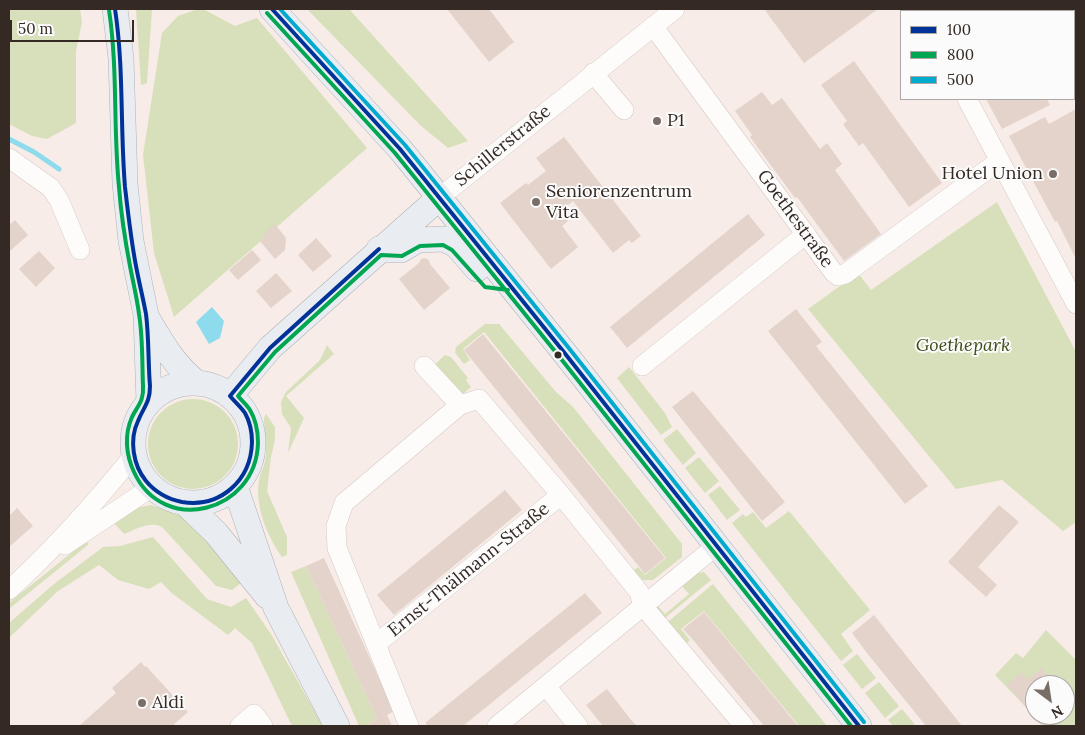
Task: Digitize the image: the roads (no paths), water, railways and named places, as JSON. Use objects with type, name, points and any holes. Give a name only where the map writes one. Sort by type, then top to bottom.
[{"type":"main road","points":[[115,9],[120,58],[125,184],[131,241],[146,316],[150,402]]},
{"type":"main road","points":[[272,9],[400,149],[859,726]]},
{"type":"main road","name":"Schillerstraße","points":[[230,396],[270,348],[379,249],[439,198]]},
{"type":"main road","points":[[379,249],[401,250],[418,240],[444,239],[456,245],[488,282],[509,284]]},
{"type":"main road","points":[[146,316],[166,351],[182,371],[197,383]]},
{"type":"main road","points":[[188,383],[212,386],[230,396],[245,412],[252,429],[252,455],[246,472],[235,486],[220,497],[203,503],[184,503],[167,498],[152,487],[140,472],[134,455],[133,435],[139,417],[157,395],[172,387],[188,383]]},
{"type":"main road","points":[[235,486],[276,608],[338,726]]},
{"type":"main road","points":[[184,503],[216,533],[276,608]]},
{"type":"street","name":"Schillerstraße","points":[[439,198],[675,9]]},
{"type":"street","name":"Goethestraße","points":[[653,26],[838,276],[845,274],[999,161]]},
{"type":"street","points":[[593,74],[624,110]]},
{"type":"street","points":[[968,100],[1076,304]]},
{"type":"street","points":[[9,158],[51,188],[59,200],[80,250]]},
{"type":"street","points":[[642,366],[806,234]]},
{"type":"street","points":[[424,366],[460,405]]},
{"type":"street","name":"Ernst-Thälmann-Straße","points":[[409,726],[337,548],[336,526],[344,503],[460,405],[479,399],[561,495],[639,592],[643,606],[744,726]]},
{"type":"street","points":[[9,590],[39,563],[89,509],[134,455]]},
{"type":"street","points":[[39,563],[152,487]]},
{"type":"street","name":"Ernst-Thälmann-Straße","points":[[376,644],[561,495]]},
{"type":"street","points":[[497,726],[716,546]]},
{"type":"street","points":[[546,686],[578,726]]},
{"type":"street","points":[[240,726],[254,714],[263,726]]},
{"type":"water","points":[[212,307],[224,321],[220,338],[209,344],[196,322]]},
{"type":"waterway","points":[[9,139],[34,152],[59,169]]},
{"type":"place","name":"P1","points":[[657,121]]},
{"type":"place","name":"Hotel Union","points":[[1053,174]]},
{"type":"place","name":"Seniorenzentrum Vita","points":[[536,202]]},
{"type":"place","name":"Aldi","points":[[142,703]]},
{"type":"park label","name":"Goethepark","points":[[963,346]]}]
